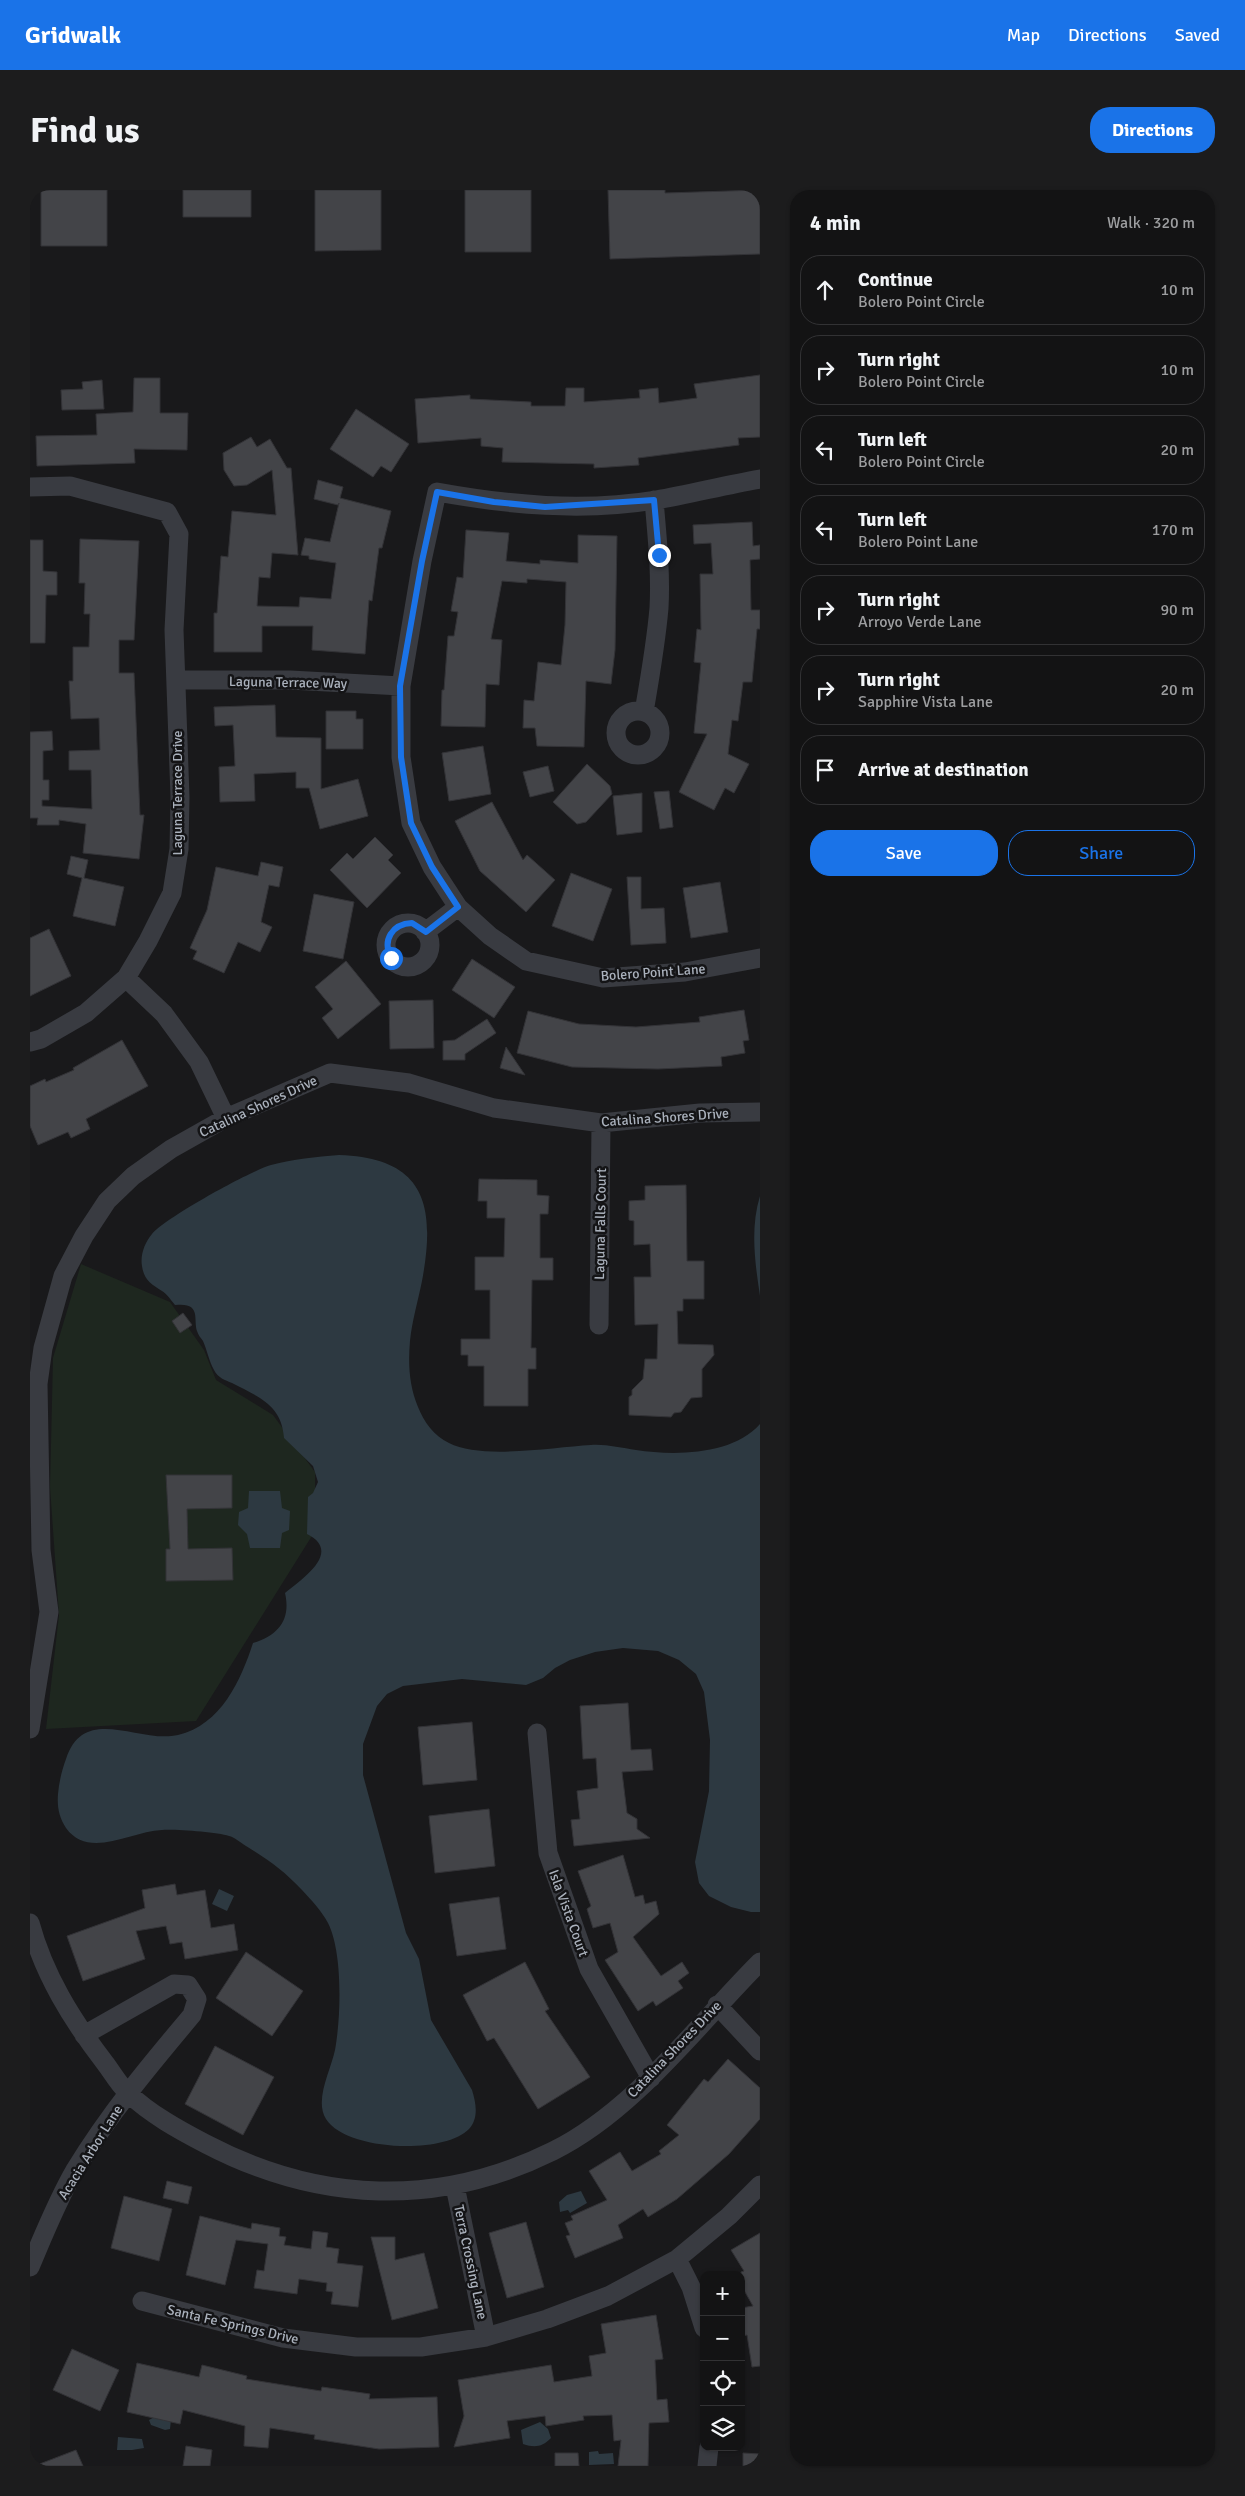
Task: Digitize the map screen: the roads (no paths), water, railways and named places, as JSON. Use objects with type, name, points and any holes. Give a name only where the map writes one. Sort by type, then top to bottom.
[{"type":"street","points":[[644,712],[654,659],[659,607],[659,555],[654,500],[760,480]]},
{"type":"street","name":"Laguna Terrace Drive","points":[[30,487],[70,486],[168,512],[179,534],[174,630],[180,797],[179,849],[172,893],[148,941],[126,978],[86,1013],[41,1039],[30,1042]]},
{"type":"street","name":"Bolero Point Lane","points":[[654,500],[545,507],[494,502],[437,492],[422,561],[400,686],[401,757],[411,823],[432,867],[458,907],[490,936],[526,961],[603,978],[685,972],[760,958]]},
{"type":"street","name":"Laguna Terrace Way","points":[[176,680],[290,680],[400,686]]},
{"type":"street","points":[[426,932],[458,907]]},
{"type":"street","points":[[126,978],[164,1014],[199,1062],[226,1118]]},
{"type":"street","name":"Catalina Shores Drive","points":[[30,1729],[50,1612],[35,1550],[38,1384],[44,1348],[63,1276],[84,1236],[114,1195],[133,1176],[171,1149],[226,1118],[330,1073],[409,1082],[494,1108],[601,1123],[700,1113],[760,1112]]},
{"type":"street","name":"Laguna Falls Court","points":[[599,1325],[601,1123]]},
{"type":"street","name":"Isla Vista Court","points":[[537,1733],[548,1853],[589,1969],[651,2078]]},
{"type":"street","name":"Catalina Shores Drive","points":[[30,1923],[36,1944],[57,1992],[84,2035],[127,2092],[179,2130],[233,2158],[278,2175],[337,2188],[395,2192],[455,2186],[504,2172],[554,2151],[597,2125],[651,2078],[717,2005],[760,1962]]},
{"type":"street","name":"Acacia Arbor Lane","points":[[30,2267],[53,2211],[75,2170],[127,2092],[192,2015],[197,1999],[188,1986],[174,1984],[84,2035]]},
{"type":"street","points":[[717,2005],[760,2051]]},
{"type":"street","name":"Santa Fe Springs Drive","points":[[142,2302],[284,2338],[356,2347],[420,2347],[486,2337],[547,2319],[608,2296],[677,2259],[729,2216],[760,2185]]},
{"type":"street","name":"Terra Crossing Lane","points":[[455,2186],[486,2337]]},
{"type":"street","points":[[677,2259],[691,2287],[700,2316]]},
{"type":"street","points":[[707,2466],[709,2451]]}]
